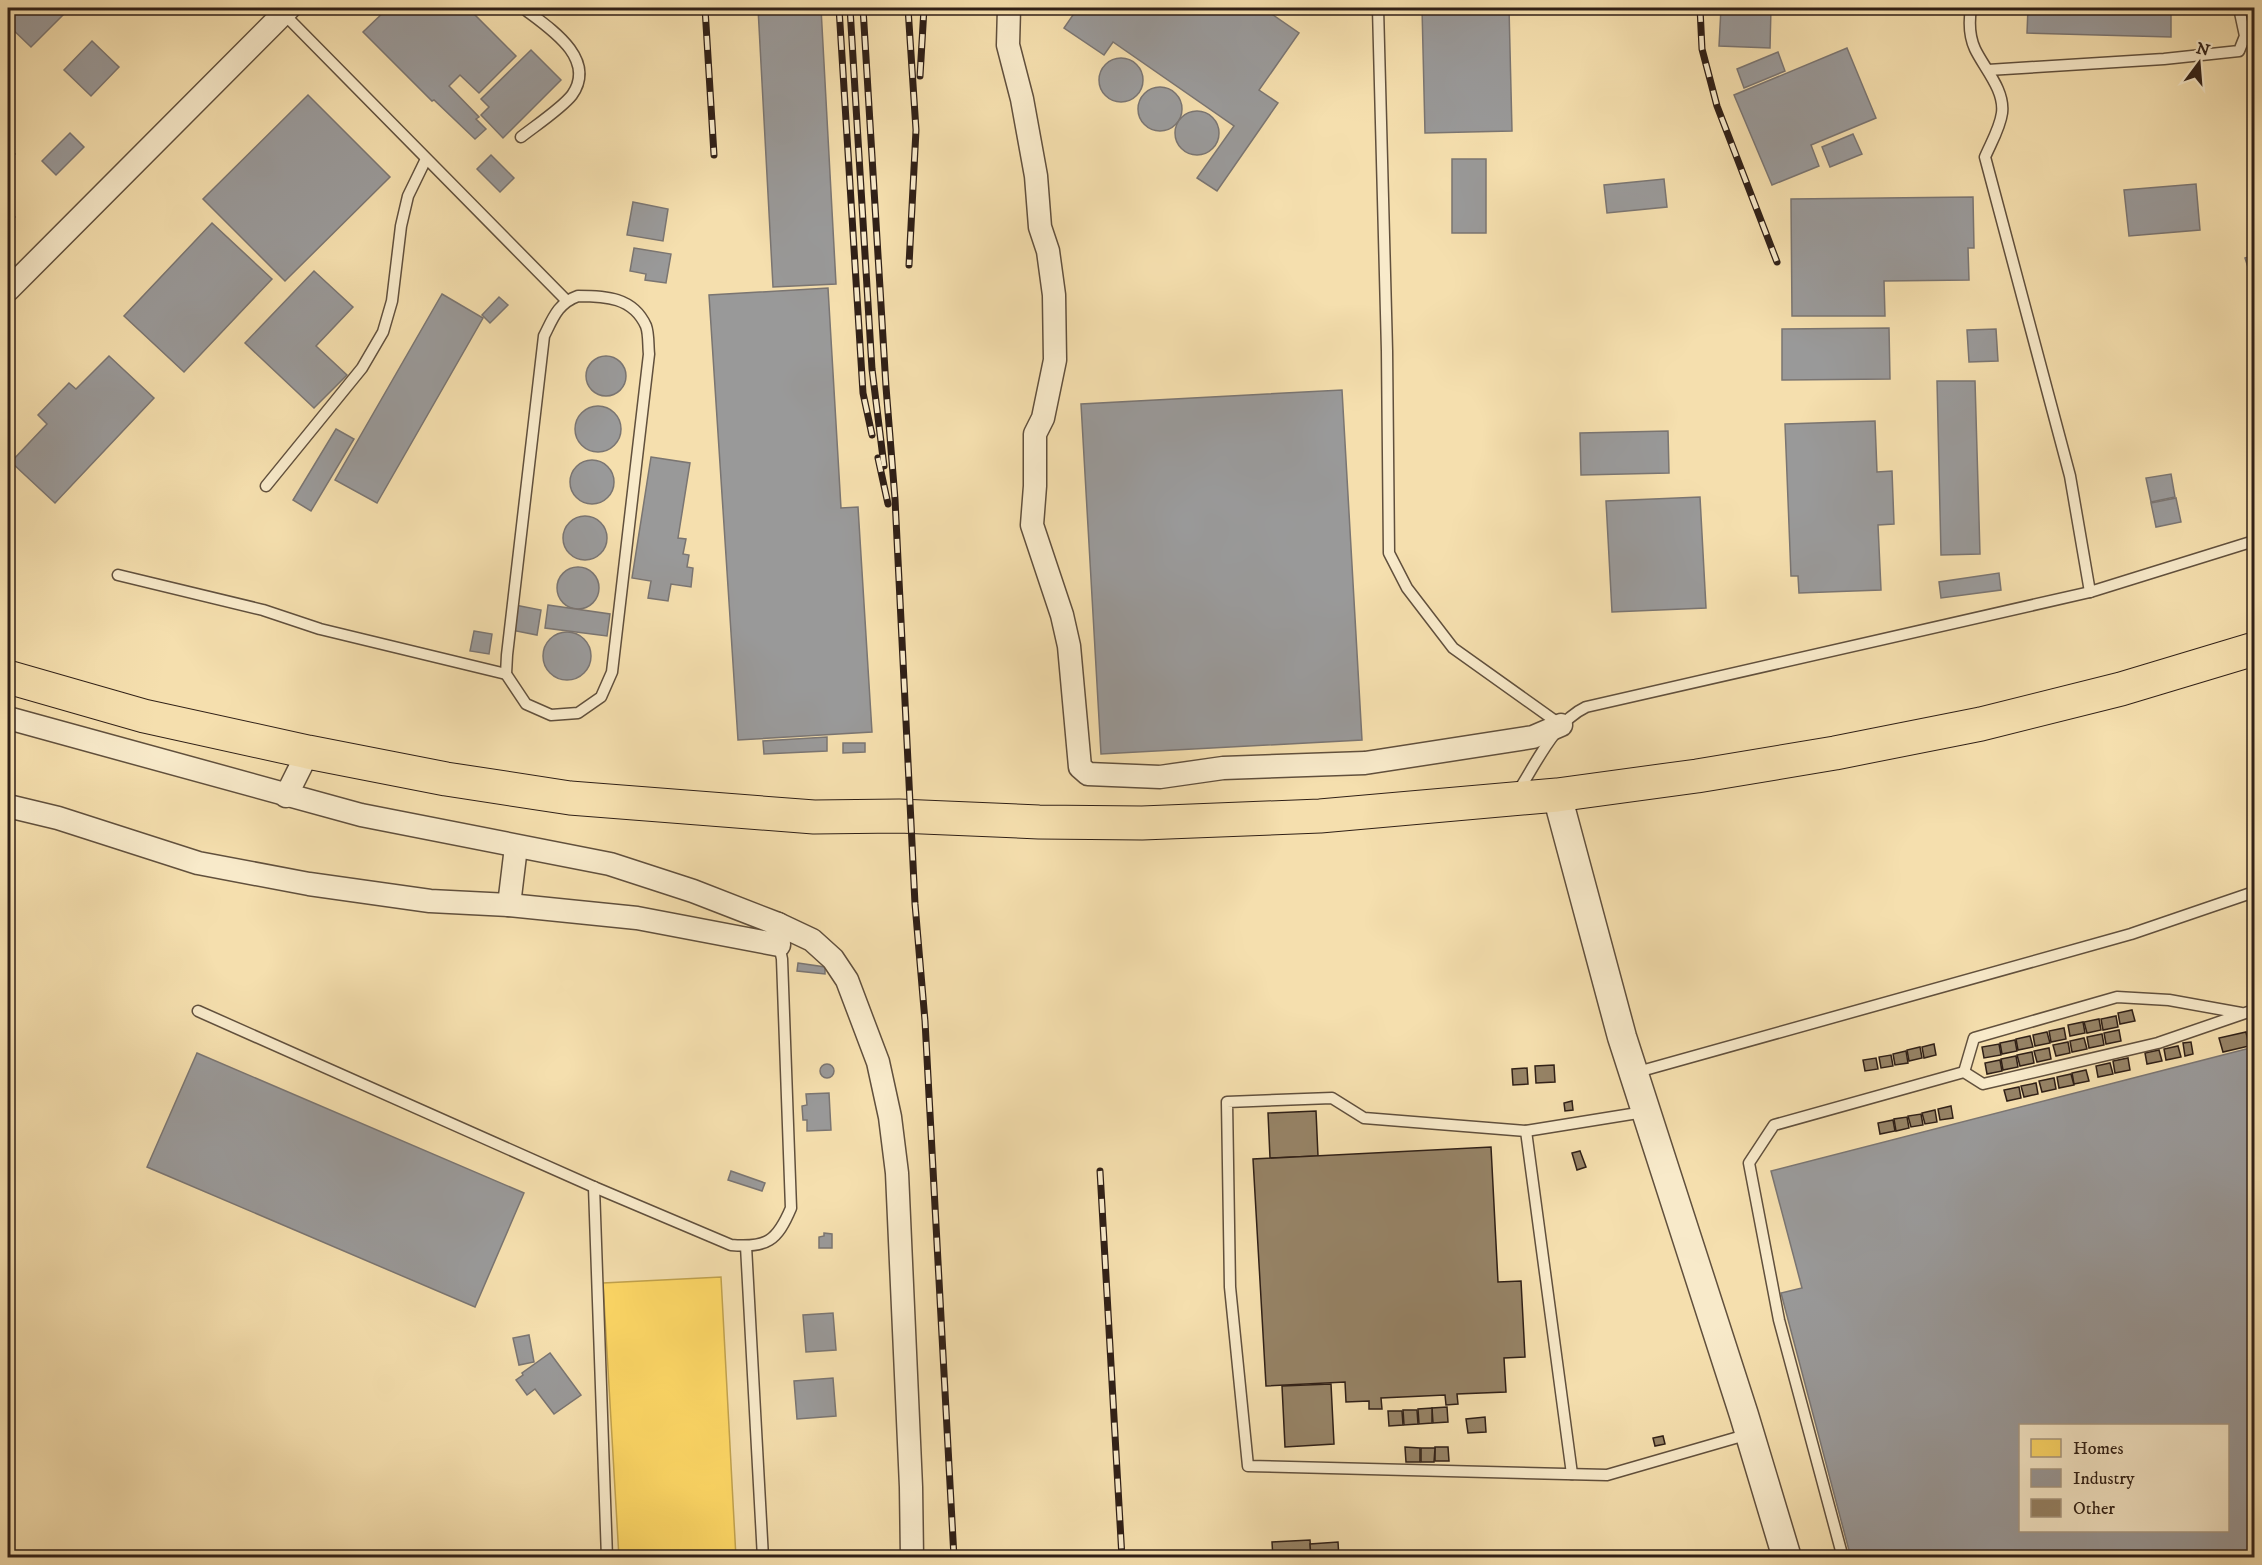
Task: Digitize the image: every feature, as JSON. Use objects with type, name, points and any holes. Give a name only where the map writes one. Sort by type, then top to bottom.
[{"type":"highway","points":[[8,677],[144,716],[308,752],[446,779],[570,798],[814,818],[899,816],[1039,822],[1142,823],[1320,816],[1557,795],[1697,776],[1981,724],[2121,689],[2254,649]]},
{"type":"street","points":[[1009,8],[1008,45],[1022,99],[1036,176],[1040,227],[1048,251],[1054,294],[1055,360],[1043,418],[1035,434],[1032,525],[1062,615],[1068,646],[1080,767],[1088,774],[1160,777],[1223,768],[1365,763],[1533,737],[1561,725]]},
{"type":"street","points":[[8,290],[286,10]]},
{"type":"street","points":[[8,718],[361,815],[610,864],[693,891],[779,935]]},
{"type":"street","points":[[286,796],[308,752]]},
{"type":"street","points":[[1557,795],[1622,1037],[1750,1433],[1787,1557]]},
{"type":"street","points":[[8,806],[58,818],[198,862],[309,884],[430,901],[508,905],[637,918],[812,940],[833,959],[847,980],[878,1062],[890,1117],[897,1173],[909,1417],[912,1557]]},
{"type":"street","points":[[508,905],[516,847]]},
{"type":"lane","points":[[521,137],[571,96],[578,83],[579,67],[573,51],[523,8]]},
{"type":"lane","points":[[1378,8],[1387,351],[1389,553],[1407,588],[1453,648],[1561,725]]},
{"type":"lane","points":[[1971,8],[1969,24],[1974,48],[1988,70],[2001,98],[2003,111],[1985,157],[2070,476],[2090,592]]},
{"type":"lane","points":[[1988,70],[2164,59],[2239,51],[2246,36],[2239,8]]},
{"type":"lane","points":[[286,10],[426,159],[566,300]]},
{"type":"lane","points":[[266,486],[362,368],[383,332],[392,301],[401,226],[408,196],[426,159]]},
{"type":"lane","points":[[578,296],[606,296],[630,304],[646,327],[649,354],[612,672],[601,697],[578,713],[551,715],[526,704],[506,674],[544,336],[556,312],[566,300],[578,296]]},
{"type":"lane","points":[[1513,799],[1561,725],[1574,713],[1586,708],[2090,592],[2254,541]]},
{"type":"lane","points":[[118,575],[263,610],[320,629],[506,674]]},
{"type":"lane","points":[[1633,1073],[2131,934],[2254,892]]},
{"type":"lane","points":[[198,1011],[594,1187],[731,1245],[746,1246],[766,1242],[782,1230],[791,1208],[782,960],[779,935]]},
{"type":"lane","points":[[1964,1072],[1974,1038],[2117,997],[2169,1000],[2249,1012]]},
{"type":"lane","points":[[1843,1557],[1779,1320],[1749,1163],[1774,1125],[1964,1072],[1983,1084],[2158,1043],[2249,1012]]},
{"type":"lane","points":[[1646,1112],[1526,1131],[1364,1118],[1332,1098],[1227,1101],[1230,1287],[1248,1466],[1607,1475],[1750,1433]]},
{"type":"lane","points":[[1526,1131],[1572,1474]]},
{"type":"lane","points":[[594,1187],[607,1557]]},
{"type":"lane","points":[[746,1246],[763,1557]]},
{"type":"building: Homes","points":[[721,1277],[736,1558],[619,1558],[603,1283]]},
{"type":"building: Industry","points":[[8,8],[70,8],[31,47],[8,25]]},
{"type":"building: Industry","points":[[388,8],[462,8],[464,10],[468,8],[516,56],[479,93],[460,75],[449,86],[479,117],[476,119],[486,129],[475,139],[434,100],[432,101],[363,32]]},
{"type":"building: Industry","points":[[758,8],[821,8],[836,284],[773,287]]},
{"type":"building: Industry","points":[[1063,8],[1263,8],[1299,33],[1259,90],[1278,103],[1217,191],[1197,178],[1234,126],[1113,42],[1104,55],[1064,28],[1073,15]]},
{"type":"building: Industry","points":[[1422,8],[1509,8],[1512,131],[1425,133]]},
{"type":"building: Industry","points":[[1721,8],[1771,8],[1770,48],[1719,46]]},
{"type":"building: Industry","points":[[2028,8],[2171,8],[2171,37],[2027,33]]},
{"type":"building: Industry","points":[[92,41],[119,67],[91,96],[64,70]]},
{"type":"building: Industry","points":[[1847,48],[1876,118],[1811,145],[1819,166],[1772,185],[1734,95]]},
{"type":"building: Industry","points":[[531,50],[561,80],[503,138],[481,115],[489,107],[481,99]]},
{"type":"building: Industry","points":[[1778,52],[1785,71],[1744,88],[1737,69]]},
{"type":"building: Industry","points":[[1121,58],[1137,64],[1143,80],[1137,96],[1121,102],[1105,96],[1099,80],[1105,64]]},
{"type":"building: Industry","points":[[1160,87],[1176,93],[1182,109],[1176,125],[1160,131],[1144,125],[1138,109],[1144,93]]},
{"type":"building: Industry","points":[[308,95],[390,177],[285,281],[203,199]]},
{"type":"building: Industry","points":[[1197,111],[1213,117],[1219,133],[1213,149],[1197,155],[1181,149],[1175,133],[1181,117]]},
{"type":"building: Industry","points":[[70,133],[84,147],[56,175],[42,161]]},
{"type":"building: Industry","points":[[1853,134],[1862,154],[1830,167],[1822,147]]},
{"type":"building: Industry","points":[[8,146],[15,154],[8,161]]},
{"type":"building: Industry","points":[[491,155],[514,178],[500,192],[477,169]]},
{"type":"building: Industry","points":[[1452,159],[1486,159],[1486,233],[1452,233]]},
{"type":"building: Industry","points":[[1664,179],[1667,207],[1607,213],[1604,185]]},
{"type":"building: Industry","points":[[2196,184],[2200,230],[2129,236],[2124,190]]},
{"type":"building: Industry","points":[[1973,197],[1974,248],[1968,248],[1969,280],[1884,281],[1885,316],[1792,316],[1791,199]]},
{"type":"building: Industry","points":[[633,202],[668,209],[663,241],[627,235]]},
{"type":"building: Industry","points":[[8,209],[15,217],[8,225]]},
{"type":"building: Industry","points":[[212,223],[272,279],[184,372],[124,316]]},
{"type":"building: Industry","points":[[634,248],[671,254],[666,283],[645,280],[646,274],[630,271]]},
{"type":"building: Industry","points":[[2254,255],[2254,286],[2245,258]]},
{"type":"building: Industry","points":[[314,271],[353,307],[316,346],[347,375],[314,408],[245,343]]},
{"type":"building: Industry","points":[[828,288],[841,508],[858,507],[872,732],[738,740],[709,295]]},
{"type":"building: Industry","points":[[442,294],[483,318],[377,503],[335,480]]},
{"type":"building: Industry","points":[[499,297],[508,305],[490,323],[482,315]]},
{"type":"building: Industry","points":[[1889,328],[1890,379],[1782,380],[1782,329]]},
{"type":"building: Industry","points":[[1996,329],[1998,361],[1969,362],[1967,330]]},
{"type":"building: Industry","points":[[109,356],[154,398],[55,503],[11,462],[47,424],[38,415],[69,383],[76,389]]},
{"type":"building: Industry","points":[[606,356],[614,357],[620,362],[625,368],[625,384],[620,390],[614,395],[606,396],[598,395],[592,390],[587,384],[586,376],[587,368],[592,362],[598,357]]},
{"type":"building: Industry","points":[[1937,381],[1975,381],[1980,554],[1941,555]]},
{"type":"building: Industry","points":[[1342,390],[1362,740],[1101,754],[1081,404]]},
{"type":"building: Industry","points":[[598,406],[614,413],[621,429],[614,445],[598,452],[582,445],[575,429],[582,413]]},
{"type":"building: Industry","points":[[1875,421],[1877,472],[1892,471],[1894,524],[1878,525],[1881,590],[1799,593],[1798,576],[1791,576],[1785,424]]},
{"type":"building: Industry","points":[[336,429],[354,439],[311,511],[293,500]]},
{"type":"building: Industry","points":[[1668,431],[1669,473],[1581,475],[1580,433]]},
{"type":"building: Industry","points":[[651,457],[690,463],[678,538],[686,539],[683,554],[689,555],[687,567],[693,568],[691,587],[671,584],[668,601],[648,598],[651,581],[632,578]]},
{"type":"building: Industry","points":[[592,460],[608,466],[614,482],[608,498],[592,504],[576,498],[570,482],[576,466]]},
{"type":"building: Industry","points":[[2171,474],[2175,497],[2151,502],[2146,478]]},
{"type":"building: Industry","points":[[1700,497],[1706,608],[1612,612],[1606,501]]},
{"type":"building: Industry","points":[[2176,498],[2181,522],[2156,527],[2151,503]]},
{"type":"building: Industry","points":[[585,516],[601,522],[607,538],[601,554],[585,560],[569,554],[563,538],[569,522]]},
{"type":"building: Industry","points":[[578,567],[586,568],[593,573],[598,580],[598,596],[593,603],[586,608],[578,609],[570,608],[563,603],[558,596],[557,588],[558,580],[563,573],[570,568]]},
{"type":"building: Industry","points":[[1999,573],[2001,590],[1941,598],[1939,582]]},
{"type":"building: Industry","points":[[515,605],[541,610],[537,635],[511,630]]},
{"type":"building: Industry","points":[[548,605],[610,614],[607,636],[545,628]]},
{"type":"building: Industry","points":[[474,631],[492,634],[489,654],[470,651]]},
{"type":"building: Industry","points":[[562,632],[572,632],[584,639],[591,651],[591,661],[584,673],[572,680],[562,680],[547,669],[543,661],[543,651],[554,636]]},
{"type":"building: Industry","points":[[827,737],[827,751],[764,754],[763,741]]},
{"type":"building: Industry","points":[[843,743],[865,743],[865,752],[843,753]]},
{"type":"building: Industry","points":[[798,963],[825,967],[825,974],[797,971]]},
{"type":"building: Industry","points":[[2254,1047],[2254,1558],[1851,1558],[1781,1293],[1802,1288],[1771,1171]]},
{"type":"building: Industry","points":[[197,1053],[524,1193],[475,1307],[147,1167]]},
{"type":"building: Industry","points":[[827,1064],[832,1066],[834,1071],[832,1076],[827,1078],[822,1076],[820,1071],[822,1066]]},
{"type":"building: Industry","points":[[829,1093],[831,1130],[807,1131],[807,1120],[803,1120],[802,1106],[807,1105],[806,1094]]},
{"type":"building: Industry","points":[[731,1171],[765,1183],[762,1191],[728,1180]]},
{"type":"building: Industry","points":[[824,1233],[832,1234],[832,1248],[819,1248],[819,1237],[824,1236]]},
{"type":"building: Industry","points":[[833,1313],[836,1350],[806,1352],[803,1315]]},
{"type":"building: Industry","points":[[529,1335],[534,1362],[519,1365],[513,1338]]},
{"type":"building: Industry","points":[[550,1353],[581,1395],[554,1414],[535,1389],[527,1395],[516,1380]]},
{"type":"building: Industry","points":[[833,1378],[836,1416],[797,1419],[794,1381]]},
{"type":"building: Other","points":[[2132,1010],[2135,1021],[2120,1024],[2118,1013]]},
{"type":"building: Other","points":[[2116,1016],[2118,1027],[2103,1030],[2101,1019]]},
{"type":"building: Other","points":[[2099,1019],[2101,1030],[2087,1033],[2084,1022]]},
{"type":"building: Other","points":[[2083,1022],[2085,1033],[2070,1036],[2068,1025]]},
{"type":"building: Other","points":[[2064,1028],[2066,1039],[2051,1042],[2049,1031]]},
{"type":"building: Other","points":[[2119,1030],[2121,1041],[2106,1044],[2104,1033]]},
{"type":"building: Other","points":[[2047,1032],[2050,1043],[2035,1046],[2033,1035]]},
{"type":"building: Other","points":[[2246,1032],[2249,1046],[2223,1052],[2219,1038]]},
{"type":"building: Other","points":[[2102,1034],[2104,1045],[2089,1048],[2087,1037]]},
{"type":"building: Other","points":[[2030,1036],[2033,1047],[2018,1050],[2016,1039]]},
{"type":"building: Other","points":[[2084,1038],[2087,1049],[2072,1052],[2070,1041]]},
{"type":"building: Other","points":[[2015,1040],[2017,1051],[2002,1054],[2000,1043]]},
{"type":"building: Other","points":[[2068,1042],[2070,1053],[2056,1056],[2053,1045]]},
{"type":"building: Other","points":[[2191,1042],[2193,1054],[2185,1056],[2183,1043]]},
{"type":"building: Other","points":[[1934,1044],[1936,1055],[1924,1058],[1922,1047]]},
{"type":"building: Other","points":[[1999,1044],[2001,1055],[1984,1058],[1982,1047]]},
{"type":"building: Other","points":[[2178,1046],[2181,1057],[2166,1060],[2164,1049]]},
{"type":"building: Other","points":[[1920,1047],[1922,1058],[1909,1061],[1907,1050]]},
{"type":"building: Other","points":[[2049,1048],[2051,1059],[2037,1062],[2034,1051]]},
{"type":"building: Other","points":[[2159,1050],[2162,1061],[2147,1064],[2145,1053]]},
{"type":"building: Other","points":[[1906,1051],[1908,1063],[1895,1065],[1893,1054]]},
{"type":"building: Other","points":[[2032,1052],[2034,1063],[2020,1066],[2017,1055]]},
{"type":"building: Other","points":[[1891,1055],[1893,1066],[1881,1068],[1879,1057]]},
{"type":"building: Other","points":[[2016,1056],[2018,1067],[2003,1070],[2001,1059]]},
{"type":"building: Other","points":[[1876,1058],[1878,1069],[1865,1071],[1863,1060]]},
{"type":"building: Other","points":[[2128,1058],[2130,1070],[2115,1073],[2113,1061]]},
{"type":"building: Other","points":[[2000,1060],[2002,1071],[1987,1074],[1985,1063]]},
{"type":"building: Other","points":[[2110,1063],[2113,1074],[2098,1077],[2096,1066]]},
{"type":"building: Other","points":[[1554,1065],[1555,1082],[1536,1083],[1535,1066]]},
{"type":"building: Other","points":[[1527,1068],[1528,1084],[1513,1085],[1512,1069]]},
{"type":"building: Other","points":[[2086,1070],[2089,1081],[2074,1084],[2072,1073]]},
{"type":"building: Other","points":[[2071,1074],[2074,1085],[2059,1088],[2057,1077]]},
{"type":"building: Other","points":[[2054,1078],[2056,1089],[2042,1092],[2039,1081]]},
{"type":"building: Other","points":[[2036,1083],[2038,1094],[2024,1097],[2021,1086]]},
{"type":"building: Other","points":[[2019,1087],[2021,1098],[2007,1101],[2004,1090]]},
{"type":"building: Other","points":[[1572,1101],[1573,1110],[1565,1111],[1564,1103]]},
{"type":"building: Other","points":[[1951,1106],[1953,1118],[1940,1120],[1938,1109]]},
{"type":"building: Other","points":[[1935,1110],[1937,1122],[1925,1124],[1922,1113]]},
{"type":"building: Other","points":[[1316,1111],[1318,1156],[1270,1158],[1268,1113]]},
{"type":"building: Other","points":[[1921,1114],[1923,1125],[1911,1127],[1908,1116]]},
{"type":"building: Other","points":[[1907,1117],[1909,1128],[1896,1131],[1894,1119]]},
{"type":"building: Other","points":[[1893,1120],[1895,1131],[1880,1134],[1878,1123]]},
{"type":"building: Other","points":[[1491,1147],[1498,1282],[1521,1281],[1525,1357],[1504,1358],[1506,1392],[1457,1394],[1458,1404],[1446,1405],[1445,1395],[1381,1398],[1382,1409],[1369,1409],[1369,1401],[1346,1402],[1345,1382],[1266,1386],[1253,1159]]},
{"type":"building: Other","points":[[1580,1151],[1586,1167],[1577,1170],[1572,1153]]},
{"type":"building: Other","points":[[1331,1384],[1334,1444],[1285,1447],[1282,1386]]},
{"type":"building: Other","points":[[1447,1407],[1448,1422],[1433,1423],[1432,1408]]},
{"type":"building: Other","points":[[1432,1408],[1432,1423],[1419,1424],[1418,1409]]},
{"type":"building: Other","points":[[1403,1410],[1417,1410],[1418,1424],[1404,1425]]},
{"type":"building: Other","points":[[1388,1411],[1402,1411],[1403,1425],[1389,1426]]},
{"type":"building: Other","points":[[1485,1417],[1486,1432],[1468,1433],[1466,1419]]},
{"type":"building: Other","points":[[1663,1436],[1665,1444],[1655,1446],[1653,1438]]},
{"type":"building: Other","points":[[1405,1447],[1420,1448],[1420,1462],[1406,1462]]},
{"type":"building: Other","points":[[1435,1447],[1448,1447],[1449,1461],[1435,1461]]},
{"type":"building: Other","points":[[1421,1448],[1435,1448],[1434,1462],[1421,1462]]},
{"type":"building: Other","points":[[1310,1540],[1311,1558],[1273,1558],[1272,1542]]},
{"type":"building: Other","points":[[1338,1542],[1339,1558],[1311,1558],[1310,1544]]},
{"type":"railway","points":[[705,8],[714,155]]},
{"type":"railway","points":[[839,8],[863,393],[872,435]]},
{"type":"railway","points":[[850,8],[872,369],[884,466]]},
{"type":"railway","points":[[863,8],[895,499],[915,904],[925,1021],[954,1558]]},
{"type":"railway","points":[[908,8],[916,130],[909,265]]},
{"type":"railway","points":[[920,76],[924,8]]},
{"type":"railway","points":[[1700,8],[1702,49],[1717,106],[1777,262]]},
{"type":"railway","points":[[878,458],[888,504]]},
{"type":"railway","points":[[1100,1171],[1122,1558]]}]
